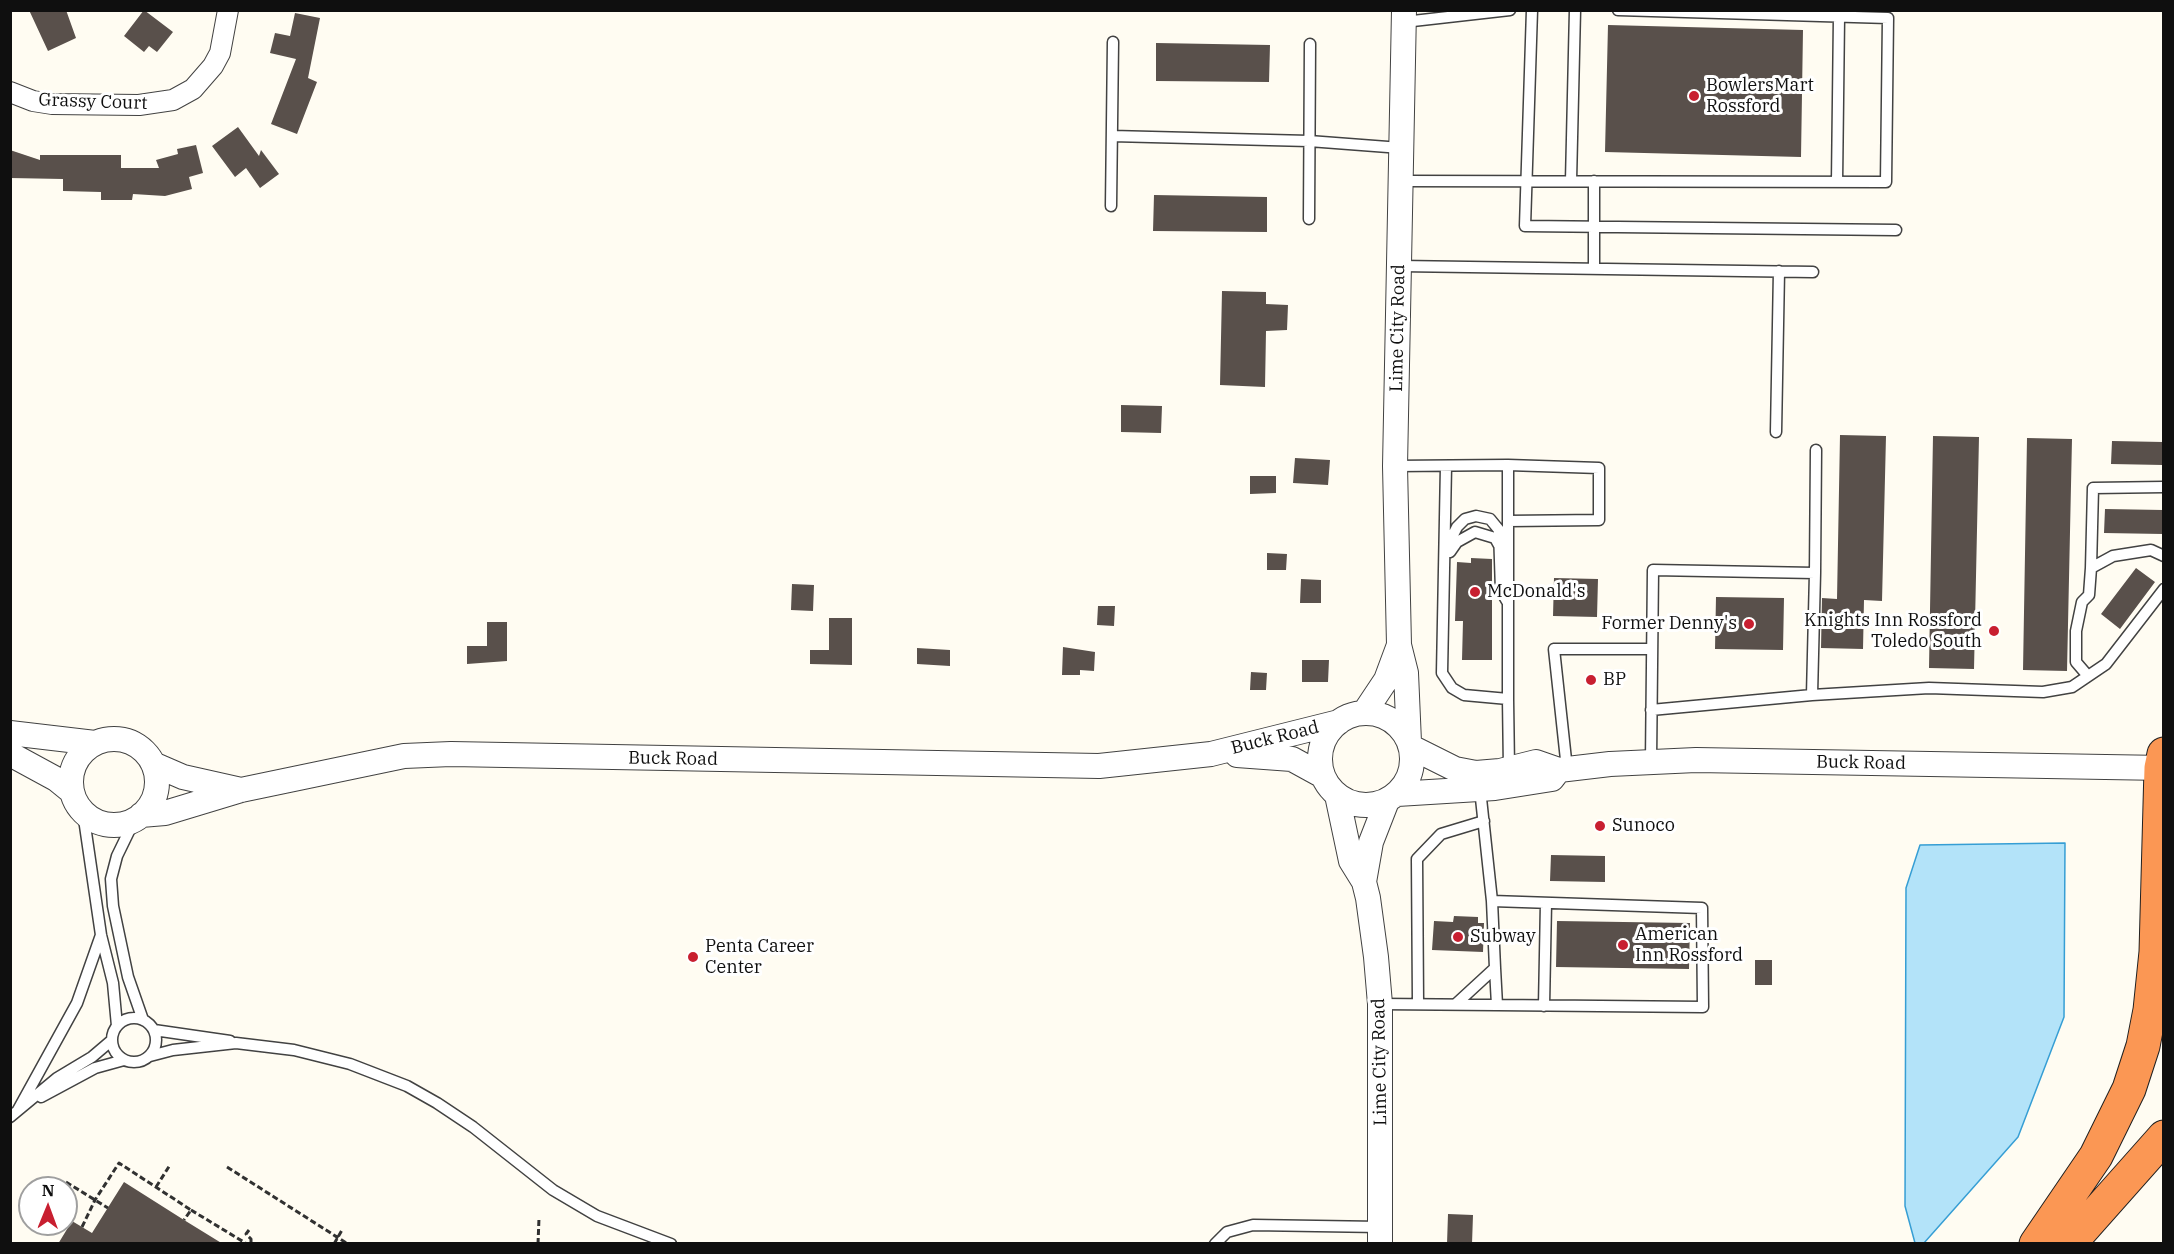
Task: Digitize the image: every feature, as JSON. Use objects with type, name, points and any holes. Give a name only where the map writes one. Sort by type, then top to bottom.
[{"type":"highway","points":[[2036,1244],[2096,1156],[2129,1089],[2143,1046],[2150,1010],[2156,952],[2163,764]]},
{"type":"highway","points":[[2069,1244],[2163,1137]]},
{"type":"street","name":"Grassy Court","points":[[10,92],[33,101],[52,104],[139,105],[173,100],[193,89],[213,66],[220,53],[228,10]]},
{"type":"street","name":"Lime City Road","points":[[1404,16],[1395,466],[1399,645],[1406,674],[1410,745]]},
{"type":"street","name":"Lime City Road","points":[[1364,713],[1386,680],[1399,645]]},
{"type":"street","points":[[1364,713],[1383,716],[1395,723],[1410,745],[1412,771],[1392,797],[1370,806],[1356,805],[1330,785],[1320,762],[1321,747],[1325,738],[1339,722],[1364,713]]},
{"type":"street","name":"Buck Road","points":[[138,817],[184,809],[240,790],[379,761],[425,755],[1099,766],[1211,754],[1339,722]]},
{"type":"street","points":[[10,733],[95,743]]},
{"type":"street","points":[[10,754],[56,779],[93,820],[118,825],[138,817],[150,805],[156,792],[157,778],[153,764],[146,753],[135,744],[122,739],[108,739],[95,743],[83,751],[75,763],[71,777],[77,802]]},
{"type":"street","name":"Buck Road","points":[[1410,745],[1455,768],[1476,773],[1509,769],[1536,762],[1563,770],[1651,761],[2163,764]]},
{"type":"street","name":"Buck Road","points":[[1211,754],[1292,759],[1330,785]]},
{"type":"street","points":[[153,764],[183,777],[240,790]]},
{"type":"street","name":"Buck Road","points":[[1392,797],[1480,789],[1552,779],[1563,770]]},
{"type":"street","name":"Lime City Road","points":[[1330,785],[1351,861],[1364,882]]},
{"type":"street","name":"Lime City Road","points":[[1380,1235],[1380,1004],[1364,882],[1371,842],[1392,797]]},
{"type":"lane","points":[[1404,16],[1510,10]]},
{"type":"lane","points":[[1532,10],[1525,226],[1896,230]]},
{"type":"lane","points":[[1571,181],[1575,10]]},
{"type":"lane","points":[[1401,181],[1886,182],[1888,18],[1618,10]]},
{"type":"lane","points":[[1837,182],[1839,16]]},
{"type":"lane","points":[[1111,206],[1113,42]]},
{"type":"lane","points":[[1309,219],[1310,44]]},
{"type":"lane","points":[[1112,136],[1310,141],[1402,148]]},
{"type":"lane","points":[[1594,181],[1594,269]]},
{"type":"lane","points":[[1400,266],[1813,272]]},
{"type":"lane","points":[[1776,432],[1779,271]]},
{"type":"lane","points":[[1812,695],[1816,450]]},
{"type":"lane","points":[[1395,466],[1508,465],[1599,468],[1599,520],[1508,520]]},
{"type":"lane","points":[[1508,465],[1509,769]]},
{"type":"lane","points":[[1446,466],[1442,660],[1446,681],[1464,695],[1508,699]]},
{"type":"lane","points":[[2088,676],[2076,662],[2076,631],[2082,602],[2089,595],[2093,488],[2163,488]]},
{"type":"lane","points":[[1442,660],[1448,648],[1450,541],[1457,527],[1465,519],[1476,516],[1490,519],[1499,530],[1501,591],[1508,603]]},
{"type":"lane","points":[[1450,552],[1457,542],[1475,532],[1495,538],[1500,547]]},
{"type":"lane","points":[[2091,568],[2113,556],[2151,550],[2163,556]]},
{"type":"lane","points":[[1651,761],[1653,570],[1815,573]]},
{"type":"lane","points":[[1651,710],[1812,695],[1929,688],[2043,692],[2072,687],[2106,664],[2163,589]]},
{"type":"lane","points":[[1563,770],[1554,649],[1652,649]]},
{"type":"lane","points":[[1480,789],[1492,901],[1497,1005]]},
{"type":"lane","points":[[14,1114],[57,1078],[92,1057],[112,1040],[117,1026],[113,983],[101,935],[77,802]]},
{"type":"lane","points":[[138,817],[117,856],[111,879],[113,906],[128,977],[142,1020]]},
{"type":"lane","points":[[1418,1003],[1416,859],[1441,834],[1484,821]]},
{"type":"lane","points":[[1380,1004],[1703,1007],[1702,908],[1492,901]]},
{"type":"lane","points":[[1544,1006],[1546,903]]},
{"type":"lane","points":[[14,1114],[77,1003],[101,935]]},
{"type":"lane","points":[[1456,1003],[1495,968]]},
{"type":"lane","points":[[117,1026],[130,1018],[142,1020],[154,1030],[294,1050],[322,1056],[407,1086],[473,1127],[553,1190],[597,1216],[671,1244]]},
{"type":"lane","points":[[150,1056],[156,1045],[154,1030]]},
{"type":"lane","points":[[112,1040],[116,1053],[124,1060]]},
{"type":"lane","points":[[14,1114],[95,1068],[124,1060],[136,1062],[172,1050],[236,1043]]},
{"type":"lane","points":[[1215,1244],[1227,1233],[1252,1225],[1380,1235]]},
{"type":"path","points":[[82,1227],[95,1200],[119,1163],[191,1210],[249,1244],[251,1239],[246,1234],[249,1230]]},
{"type":"path","points":[[156,1187],[170,1165]]},
{"type":"path","points":[[227,1167],[348,1244]]},
{"type":"path","points":[[78,1189],[108,1208]]},
{"type":"path","points":[[184,1220],[191,1210]]},
{"type":"path","points":[[538,1244],[539,1218]]},
{"type":"path","points":[[333,1244],[342,1230]]},
{"type":"water","points":[[2065,843],[2064,1017],[2018,1137],[1924,1243],[1915,1243],[1905,1206],[1906,888],[1920,845]]},
{"type":"building","points":[[29,10],[66,10],[76,38],[48,51]]},
{"type":"building","points":[[144,10],[173,32],[157,52],[149,46],[144,52],[124,36]]},
{"type":"building","points":[[295,13],[320,18],[308,78],[317,82],[297,134],[271,124],[296,59],[270,53],[275,33],[290,36]]},
{"type":"building","points":[[1608,25],[1803,30],[1801,157],[1605,152]]},
{"type":"building","points":[[1156,43],[1270,45],[1269,82],[1156,81]]},
{"type":"building","points":[[238,127],[259,156],[261,150],[279,174],[260,188],[246,168],[235,177],[212,146]]},
{"type":"building","points":[[196,145],[203,173],[189,177],[192,189],[165,196],[133,194],[132,200],[101,200],[101,192],[63,191],[63,179],[10,178],[10,150],[40,160],[40,155],[121,155],[121,168],[159,168],[156,160],[178,154],[177,149]]},
{"type":"building","points":[[1154,195],[1267,197],[1267,232],[1153,231]]},
{"type":"building","points":[[1222,291],[1266,292],[1266,304],[1288,305],[1287,330],[1266,331],[1265,387],[1220,385]]},
{"type":"building","points":[[1121,405],[1162,406],[1161,433],[1121,432]]},
{"type":"building","points":[[1840,435],[1886,436],[1882,601],[1864,600],[1863,649],[1821,648],[1822,598],[1837,599]]},
{"type":"building","points":[[1933,436],[1979,437],[1974,669],[1929,668]]},
{"type":"building","points":[[2027,438],[2072,439],[2067,671],[2023,670]]},
{"type":"building","points":[[2112,441],[2163,442],[2163,465],[2111,464]]},
{"type":"building","points":[[1295,458],[1330,460],[1328,485],[1293,483]]},
{"type":"building","points":[[1250,476],[1276,476],[1276,493],[1250,494]]},
{"type":"building","points":[[2105,509],[2163,510],[2163,534],[2104,533]]},
{"type":"building","points":[[1267,553],[1287,554],[1286,570],[1267,570]]},
{"type":"building","name":"McDonald's","points":[[1471,558],[1492,559],[1492,660],[1462,660],[1463,621],[1455,621],[1457,562],[1471,563]]},
{"type":"building","points":[[2136,568],[2155,582],[2120,629],[2101,614]]},
{"type":"building","points":[[1554,578],[1598,579],[1597,617],[1553,616]]},
{"type":"building","points":[[1301,579],[1321,580],[1321,603],[1300,603]]},
{"type":"building","points":[[792,584],[814,585],[813,611],[791,610]]},
{"type":"building","name":"Former Denny's","points":[[1716,597],[1784,598],[1783,650],[1715,649]]},
{"type":"building","points":[[1098,606],[1115,606],[1114,626],[1097,625]]},
{"type":"building","points":[[829,618],[852,618],[852,665],[810,664],[810,650],[829,650]]},
{"type":"building","points":[[487,622],[507,622],[507,661],[467,664],[467,646],[487,646]]},
{"type":"building","points":[[1063,647],[1095,652],[1094,671],[1080,670],[1080,675],[1062,675]]},
{"type":"building","points":[[917,648],[950,650],[950,666],[917,664]]},
{"type":"building","points":[[1302,660],[1329,660],[1328,682],[1302,682]]},
{"type":"building","points":[[1251,672],[1267,673],[1266,690],[1250,690]]},
{"type":"building","points":[[1551,855],[1605,856],[1605,882],[1550,881]]},
{"type":"building","name":"Subway","points":[[1454,916],[1478,917],[1478,923],[1484,923],[1483,952],[1432,950],[1434,921],[1453,922]]},
{"type":"building","name":"American Inn Rossford","points":[[1557,921],[1690,923],[1689,969],[1556,967]]},
{"type":"building","points":[[1755,960],[1772,960],[1772,985],[1755,985]]},
{"type":"building","points":[[124,1182],[223,1244],[58,1244],[63,1236],[78,1236],[78,1225],[92,1233]]},
{"type":"building","points":[[1448,1214],[1473,1215],[1472,1244],[1447,1244]]},
{"type":"place","name":"BowlersMart Rossford","points":[[1694,96]]},
{"type":"place","name":"McDonald's","points":[[1475,592]]},
{"type":"place","name":"Former Denny's","points":[[1749,624]]},
{"type":"place","name":"Knights Inn Rossford Toledo South","points":[[1994,631]]},
{"type":"place","name":"BP","points":[[1591,680]]},
{"type":"place","name":"Sunoco","points":[[1600,826]]},
{"type":"place","name":"Subway","points":[[1458,937]]},
{"type":"place","name":"American Inn Rossford","points":[[1623,945]]},
{"type":"place","name":"Penta Career Center","points":[[693,957]]}]
